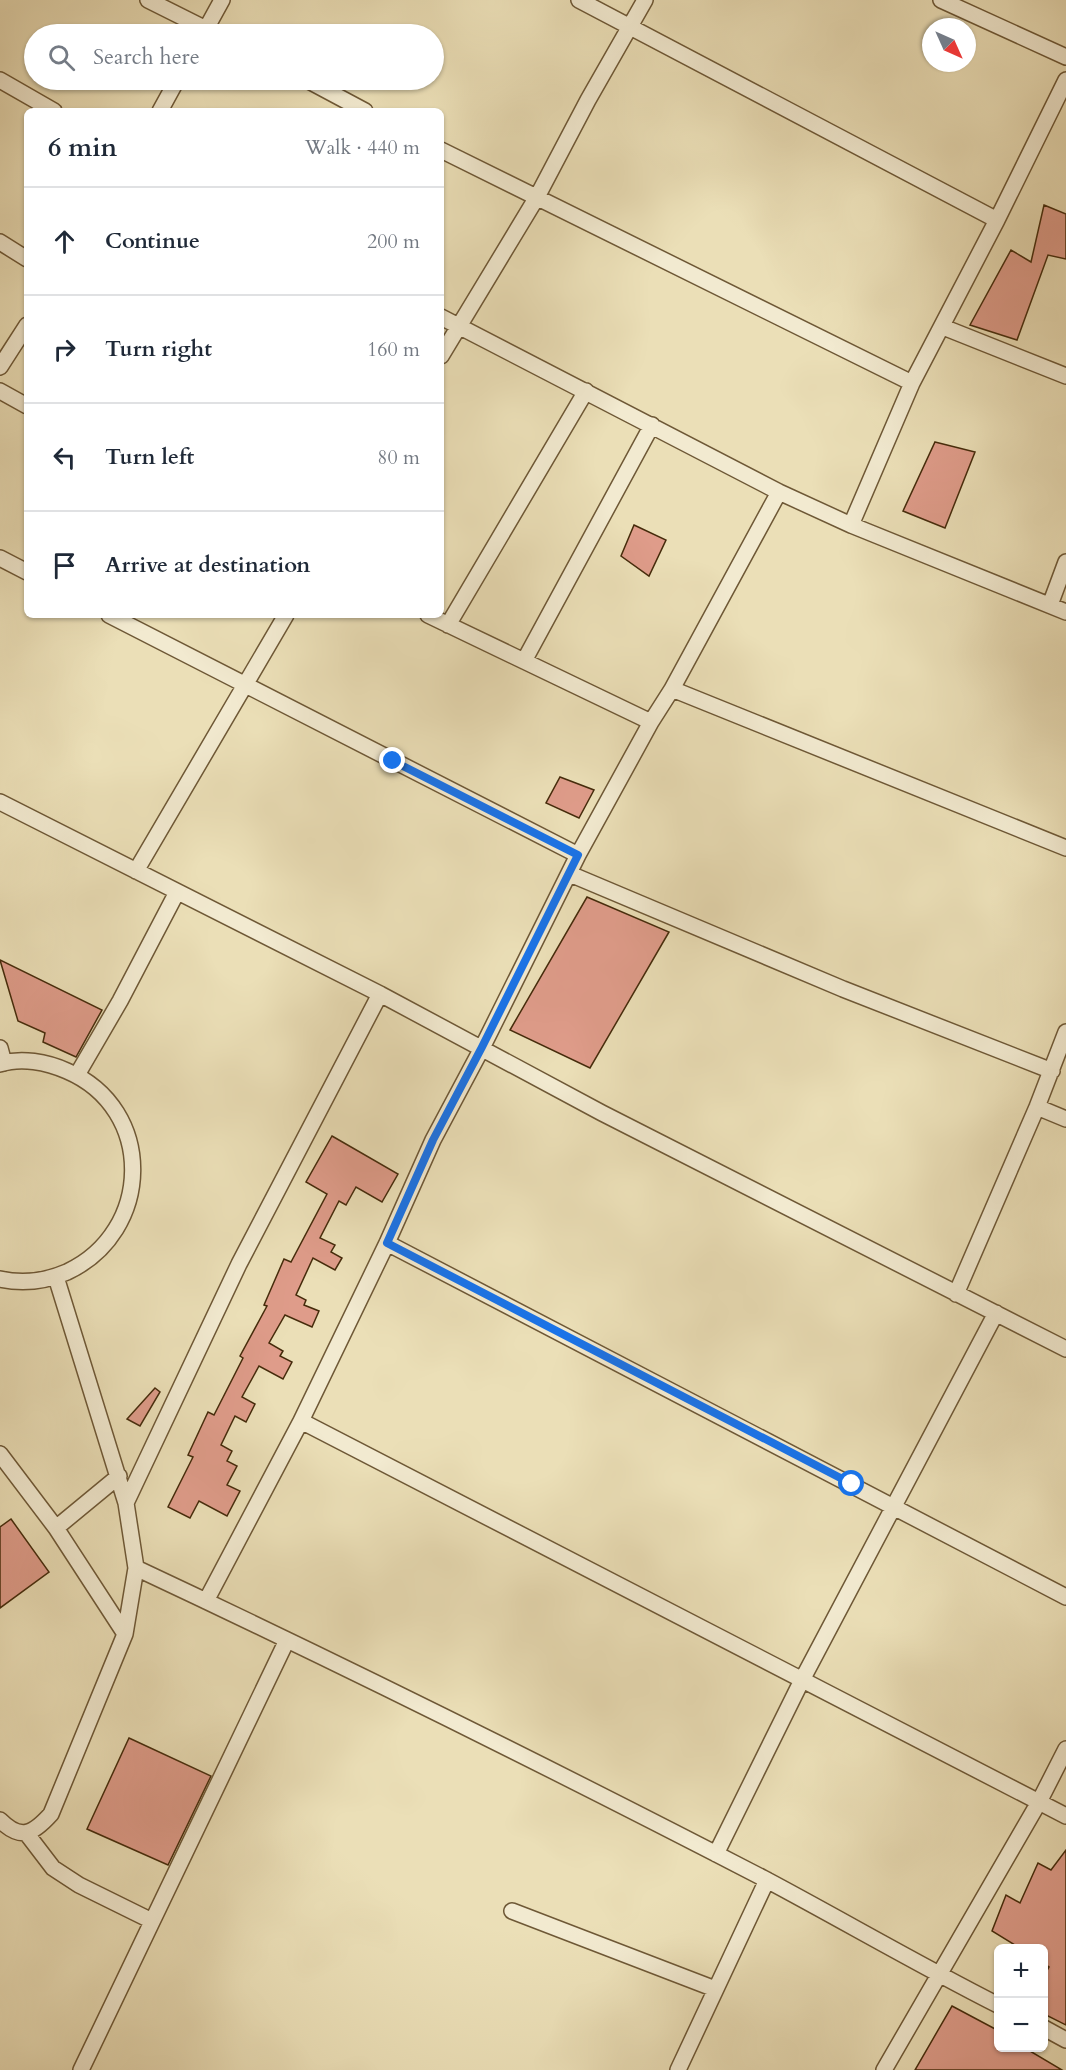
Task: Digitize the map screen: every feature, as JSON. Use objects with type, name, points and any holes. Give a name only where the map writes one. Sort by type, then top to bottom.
[{"type":"street","points":[[148,0],[193,24]]},
{"type":"street","points":[[213,24],[222,0]]},
{"type":"street","points":[[579,0],[997,220]]},
{"type":"street","points":[[444,351],[537,197],[588,100],[645,0]]},
{"type":"street","points":[[941,0],[1066,57]]},
{"type":"street","points":[[0,80],[49,108]]},
{"type":"street","points":[[851,525],[912,383],[943,327],[1066,80]]},
{"type":"street","points":[[162,108],[172,90]]},
{"type":"street","points":[[326,90],[359,108]]},
{"type":"street","points":[[444,151],[912,383]]},
{"type":"street","points":[[0,243],[24,258]]},
{"type":"street","points":[[444,319],[779,492],[851,525],[1066,612]]},
{"type":"street","points":[[943,327],[1066,376]]},
{"type":"street","points":[[0,367],[24,330]]},
{"type":"street","points":[[448,625],[585,391]]},
{"type":"street","points":[[0,392],[24,404]]},
{"type":"street","points":[[524,661],[652,425]]},
{"type":"street","points":[[206,1601],[301,1421],[387,1243],[433,1140],[578,855],[651,722],[672,689],[779,492]]},
{"type":"street","points":[[0,558],[24,570]]},
{"type":"street","points":[[1050,605],[1066,562]]},
{"type":"street","points":[[116,618],[578,855]]},
{"type":"street","points":[[136,871],[284,618]]},
{"type":"street","points":[[434,618],[651,722]]},
{"type":"street","points":[[672,689],[1066,848]]},
{"type":"street","points":[[0,802],[380,994],[602,1113],[1066,1349]]},
{"type":"street","points":[[570,874],[843,989],[1052,1071]]},
{"type":"street","points":[[77,1075],[120,1001],[177,892]]},
{"type":"street","points":[[126,1503],[239,1263],[380,994]]},
{"type":"street","points":[[956,1294],[1037,1107],[1066,1032]]},
{"type":"street","points":[[0,1279],[33,1281],[56,1277],[82,1265],[104,1247],[120,1223],[131,1197],[133,1168],[126,1132],[118,1114],[100,1092],[77,1075],[54,1065],[1,1059]]},
{"type":"street","points":[[1037,1107],[1066,1119]]},
{"type":"street","points":[[387,1243],[1066,1597]]},
{"type":"street","points":[[0,1820],[18,1833],[27,1834],[40,1827],[51,1814],[125,1634],[136,1568],[126,1503],[119,1476],[56,1277]]},
{"type":"street","points":[[716,1854],[802,1680],[996,1313]]},
{"type":"street","points":[[301,1421],[1066,1816]]},
{"type":"street","points":[[0,1454],[56,1528],[125,1634]]},
{"type":"street","points":[[56,1528],[119,1476]]},
{"type":"street","points":[[136,1568],[522,1755],[767,1880],[940,1976],[994,2003]]},
{"type":"street","points":[[81,2070],[286,1640]]},
{"type":"street","points":[[884,2070],[1040,1802],[1066,1749]]},
{"type":"street","points":[[27,1834],[53,1868],[79,1885],[152,1921]]},
{"type":"street","points":[[678,2070],[767,1880]]},
{"type":"street","points":[[512,1911],[714,1989]]},
{"type":"street","points":[[1048,2030],[1066,2040]]},
{"type":"building","points":[[1044,205],[1066,214],[1066,259],[1048,255],[1017,340],[970,325],[1011,250],[1031,262]]},
{"type":"building","points":[[935,442],[975,452],[945,528],[903,511]]},
{"type":"building","points":[[634,525],[666,540],[649,576],[621,556]]},
{"type":"building","points":[[560,777],[594,790],[579,818],[546,803]]},
{"type":"building","points":[[587,897],[669,932],[590,1068],[510,1030]]},
{"type":"building","points":[[0,960],[102,1010],[76,1057],[43,1042],[45,1033],[18,1021]]},
{"type":"building","points":[[332,1136],[398,1174],[382,1202],[356,1187],[346,1205],[339,1201],[320,1238],[335,1245],[331,1252],[342,1258],[335,1270],[313,1258],[296,1295],[306,1300],[304,1305],[319,1311],[312,1327],[285,1315],[269,1343],[283,1351],[280,1356],[292,1362],[283,1379],[259,1366],[242,1397],[255,1404],[246,1422],[235,1416],[221,1445],[232,1451],[227,1461],[237,1466],[227,1485],[240,1491],[227,1516],[199,1501],[190,1518],[168,1507],[193,1457],[188,1455],[208,1412],[214,1415],[243,1358],[240,1356],[267,1306],[264,1305],[284,1259],[291,1262],[327,1194],[306,1182]]},
{"type":"building","points":[[155,1388],[160,1392],[140,1426],[127,1419]]},
{"type":"building","points":[[11,1519],[49,1572],[0,1608],[0,1527]]},
{"type":"building","points":[[129,1738],[211,1776],[168,1865],[87,1829]]},
{"type":"building","points":[[1066,1850],[1066,2025],[1048,2016],[1048,1944],[1013,1944],[992,1931],[1006,1895],[1020,1903],[1038,1863],[1051,1870]]},
{"type":"building","points":[[952,2006],[994,2028],[994,2052],[1032,2052],[1062,2070],[915,2070]]},
{"type":"route","points":[[393,761],[578,855],[433,1140],[387,1243],[852,1484]]}]
